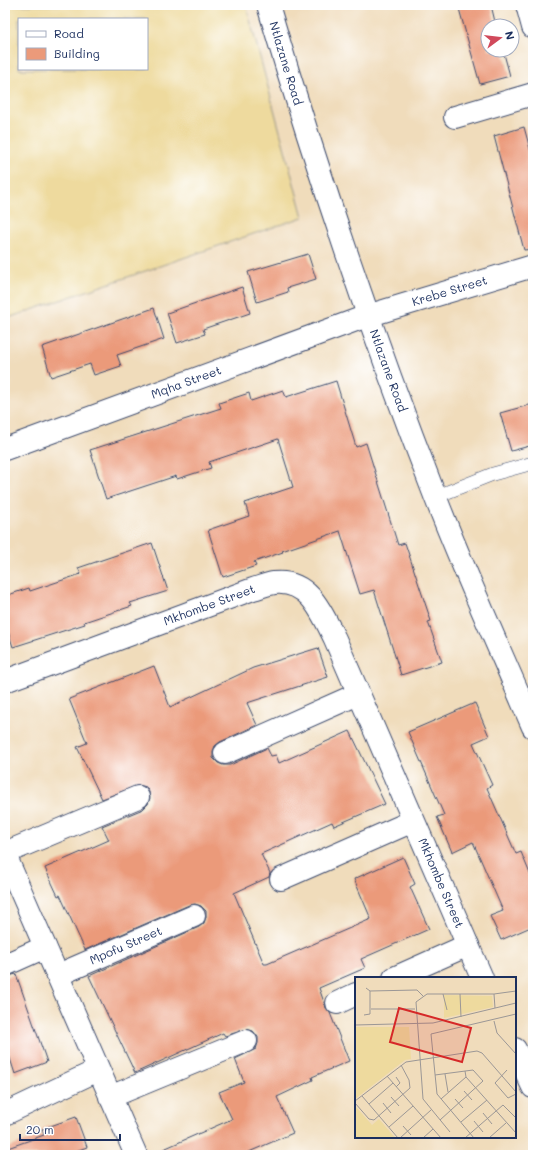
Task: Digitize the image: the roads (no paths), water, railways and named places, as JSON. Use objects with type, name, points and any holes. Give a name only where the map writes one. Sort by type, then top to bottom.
[{"type":"street","name":"Ntlazane Road","points":[[268,5],[297,105],[367,316],[435,497],[533,727]]},
{"type":"street","points":[[527,5],[533,27]]},
{"type":"street","points":[[455,117],[533,94]]},
{"type":"street","name":"Krebe Street","points":[[367,316],[533,266]]},
{"type":"street","name":"Mqha Street","points":[[5,449],[367,316]]},
{"type":"street","name":"Mkhombe Street","points":[[5,681],[253,589],[273,583],[288,583],[303,589],[322,614],[482,977]]},
{"type":"street","points":[[225,752],[358,694]]},
{"type":"street","points":[[136,1155],[5,854],[138,797]]},
{"type":"street","points":[[281,879],[413,821]]},
{"type":"street","name":"Mpofu Street","points":[[58,975],[194,916]]},
{"type":"street","points":[[396,977],[468,945]]},
{"type":"street","points":[[5,965],[45,947]]},
{"type":"street","points":[[110,1097],[246,1040]]},
{"type":"street","points":[[516,1052],[524,1076]]},
{"type":"street","points":[[7,1113],[98,1070]]},
{"type":"lane","points":[[435,497],[493,474],[533,463]]}]
